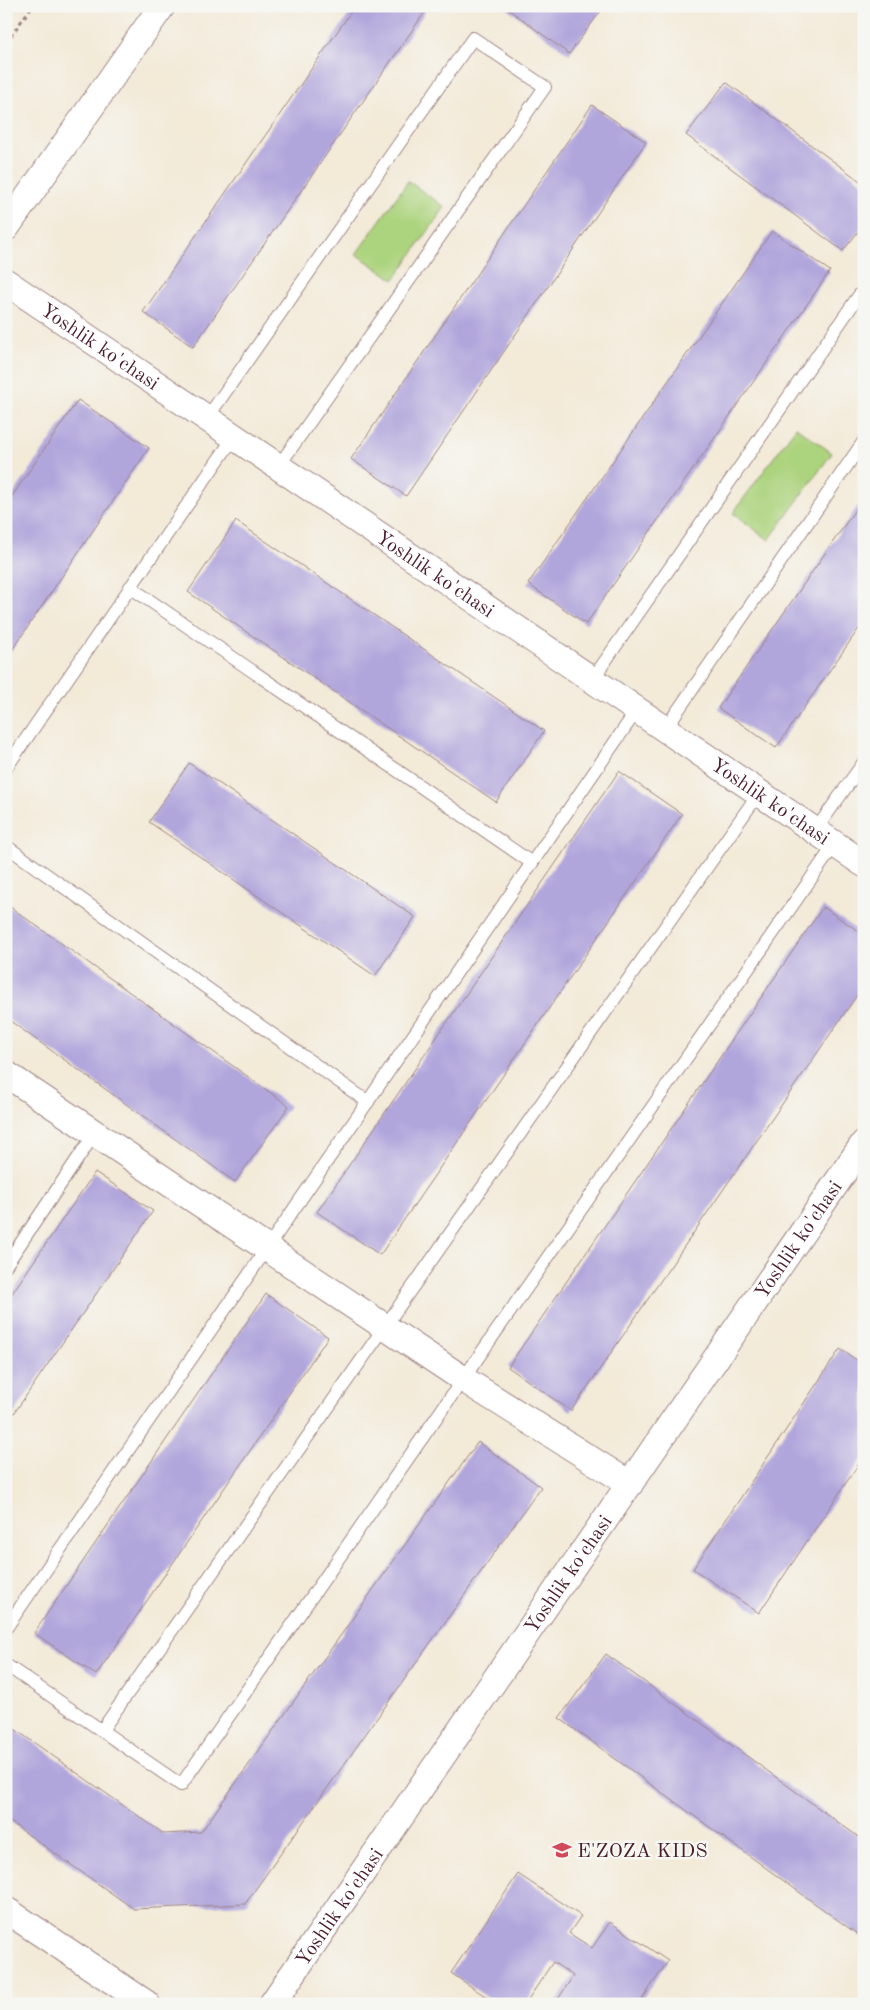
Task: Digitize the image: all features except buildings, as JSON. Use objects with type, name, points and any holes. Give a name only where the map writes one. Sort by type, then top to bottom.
[{"type":"street","points":[[6,228],[162,6]]},
{"type":"street","name":"Yoshlik ko'chasi","points":[[6,282],[864,864]]},
{"type":"street","points":[[6,1074],[463,1378],[630,1484]]},
{"type":"street","name":"Yoshlik ko'chasi","points":[[272,2004],[864,1143]]},
{"type":"street","points":[[6,1910],[147,2004]]},
{"type":"lane","points":[[207,418],[473,38],[545,87],[278,467]]},
{"type":"lane","points":[[592,680],[860,294],[864,297]]},
{"type":"lane","points":[[6,768],[234,437]]},
{"type":"lane","points":[[665,729],[864,442]]},
{"type":"lane","points":[[130,587],[532,863]]},
{"type":"lane","points":[[6,1628],[637,710]]},
{"type":"lane","points":[[6,1665],[181,1784],[463,1378],[825,838],[864,762]]},
{"type":"lane","points":[[102,1730],[759,792]]},
{"type":"lane","points":[[6,846],[368,1102]]},
{"type":"lane","points":[[6,1264],[95,1133]]},
{"type":"path","points":[[6,43],[32,6]]},
{"type":"green space","points":[[408,181],[445,207],[394,280],[356,254]]},
{"type":"green space","points":[[796,427],[832,453],[769,540],[733,513]]},
{"type":"place","name":"E'ZOZA KIDS","points":[[562,1850]]}]
